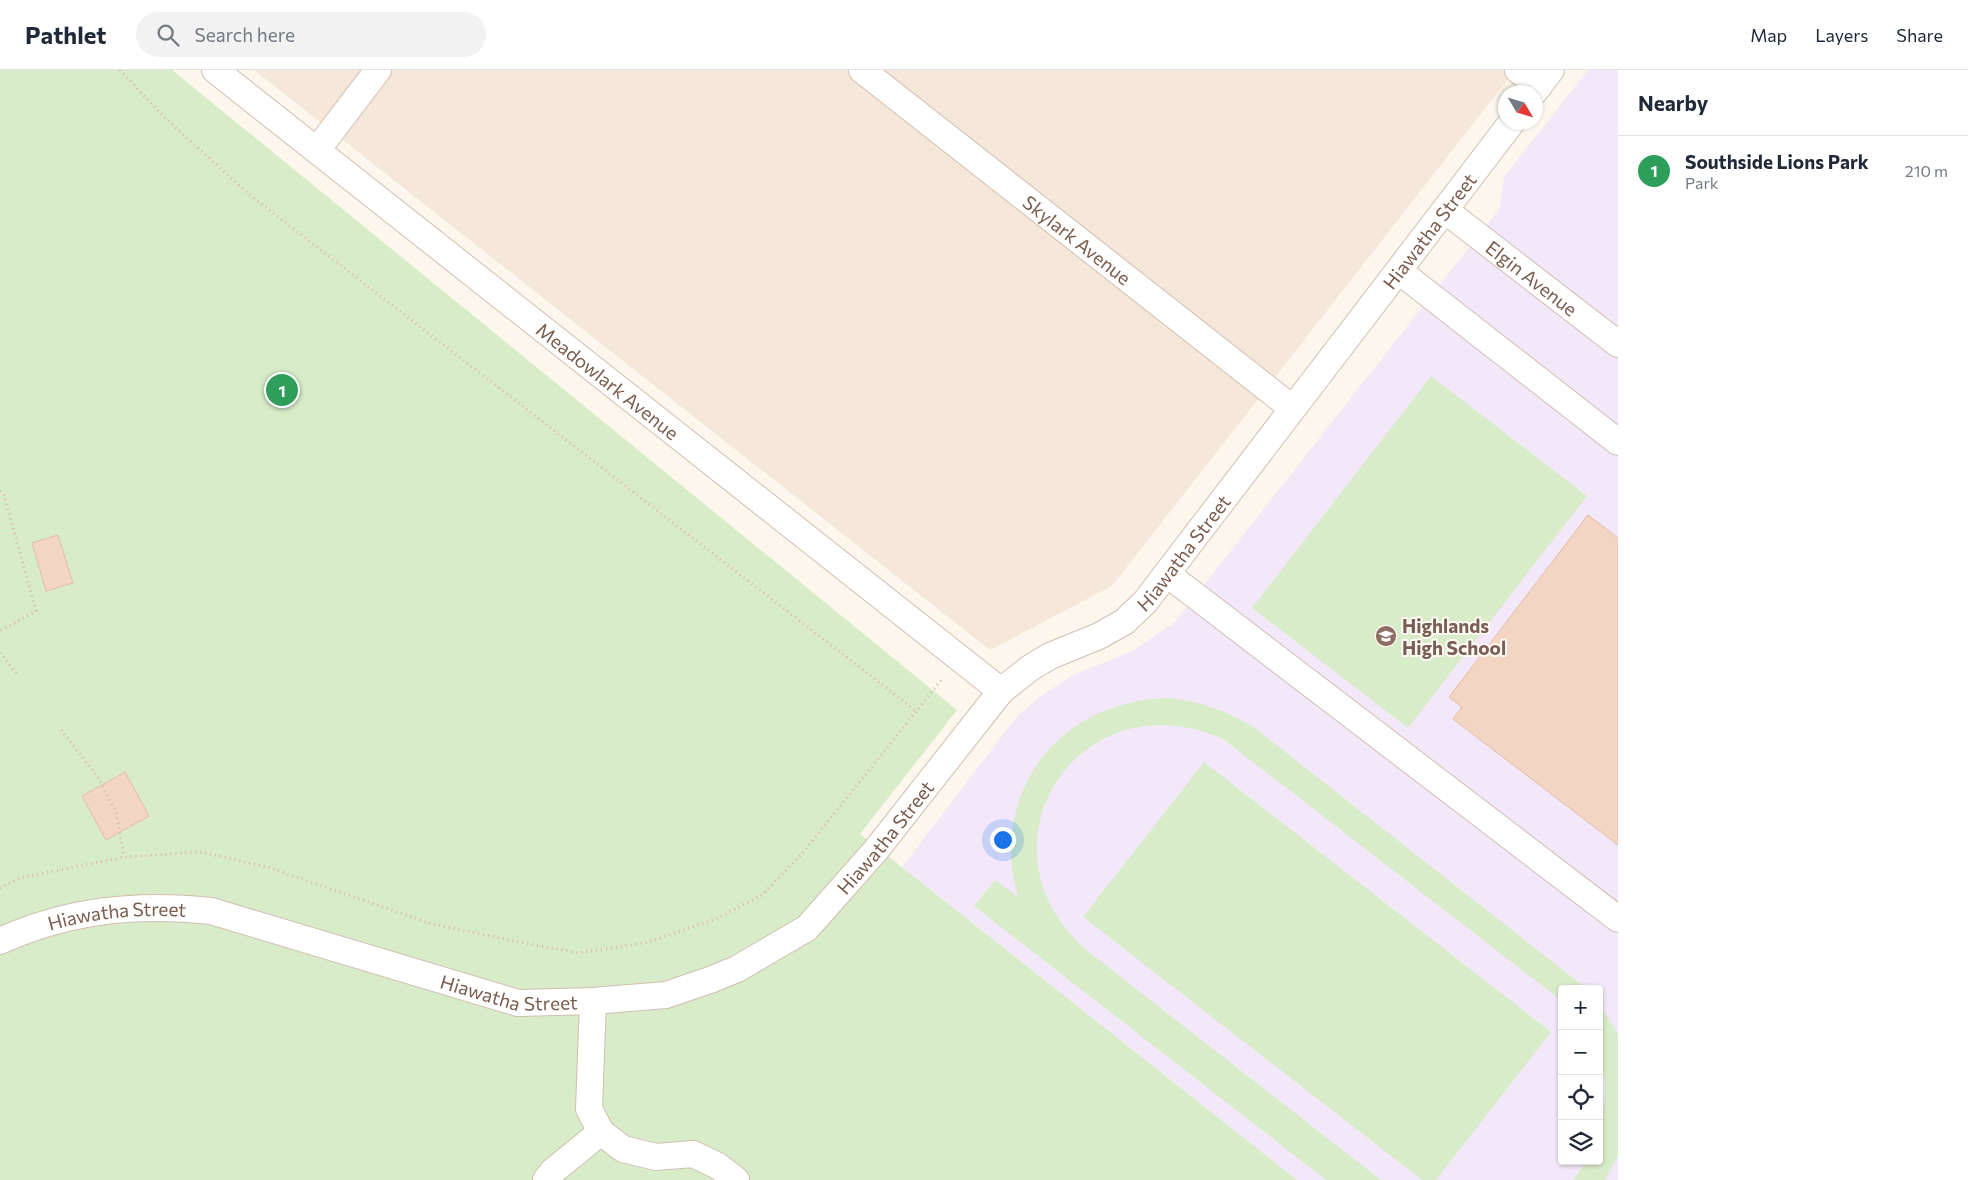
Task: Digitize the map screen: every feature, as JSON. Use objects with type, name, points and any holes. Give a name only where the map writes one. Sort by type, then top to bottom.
[{"type":"street","name":"Meadowlark Avenue","points":[[215,70],[1001,691]]},
{"type":"street","points":[[317,150],[378,70]]},
{"type":"street","name":"Skylark Avenue","points":[[862,70],[1292,408]]},
{"type":"street","points":[[1518,70],[1541,83]]},
{"type":"street","name":"Hiawatha Street","points":[[0,941],[59,918],[135,907],[173,906],[211,910],[518,1002],[593,1001],[666,994],[737,970],[807,928],[876,850],[1001,691],[1030,668],[1050,656],[1099,636],[1124,622],[1145,602],[1292,408],[1446,211],[1506,130]]},
{"type":"street","name":"Elgin Avenue","points":[[1446,211],[1618,344]]},
{"type":"street","points":[[1399,271],[1618,442]]},
{"type":"street","points":[[1167,574],[1618,919]]},
{"type":"street","points":[[593,1001],[589,1109],[601,1132],[623,1149],[656,1157],[693,1154],[718,1166],[736,1180]]},
{"type":"street","points":[[546,1180],[552,1171],[601,1132]]},
{"type":"path","points":[[120,70],[165,118],[250,195],[916,711]]},
{"type":"path","points":[[0,491],[4,494],[36,611],[0,631]]},
{"type":"path","points":[[0,653],[18,675]]},
{"type":"path","points":[[0,888],[20,878],[124,857],[202,852],[270,868],[432,924],[579,954],[649,942],[718,918],[762,896],[801,855],[959,658]]},
{"type":"path","points":[[61,730],[98,778],[116,812],[124,857]]},
{"type":"shaded area","points":[[254,70],[1515,70],[1503,85],[1498,85],[1498,92],[1112,586],[990,650]]},
{"type":"shaded area","name":"Highlands High School","points":[[1588,70],[1618,70],[1618,1180],[1297,1180],[902,867],[1018,715],[1041,696],[1071,676],[1132,651],[1175,622],[1500,208],[1504,177],[1541,130],[1543,130],[1543,127]]},
{"type":"green space","points":[[0,70],[172,70],[957,710],[860,834],[1297,1180],[0,1180]]},
{"type":"green space","points":[[1431,376],[1587,496],[1408,728],[1252,608]]},
{"type":"green space","points":[[1168,698],[1203,704],[1235,717],[1256,729],[1582,985],[1558,985],[1558,998],[1223,739],[1172,725],[1125,730],[1086,750],[1057,781],[1040,820],[1038,863],[1052,907],[1085,949],[1381,1180],[1326,1180],[974,906],[995,880],[1018,897],[1011,844],[1016,813],[1026,784],[1040,760],[1060,739],[1082,722],[1108,709],[1137,701]]},
{"type":"green space","points":[[1204,762],[1551,1032],[1436,1180],[1422,1180],[1083,917]]},
{"type":"green space","points":[[1603,1010],[1618,1034],[1618,1156],[1605,1180],[1573,1180],[1584,1165],[1603,1165],[1605,1080],[1603,1072]]},
{"type":"building","points":[[1588,515],[1618,538],[1618,845],[1453,719],[1462,707],[1449,697]]},
{"type":"building","points":[[58,535],[73,583],[46,591],[32,543]]},
{"type":"building","points":[[125,772],[149,816],[106,840],[82,796]]},
{"type":"place","name":"Southside Lions Park","points":[[282,390]]},
{"type":"place","name":"Highlands High School","points":[[1386,636]]}]
